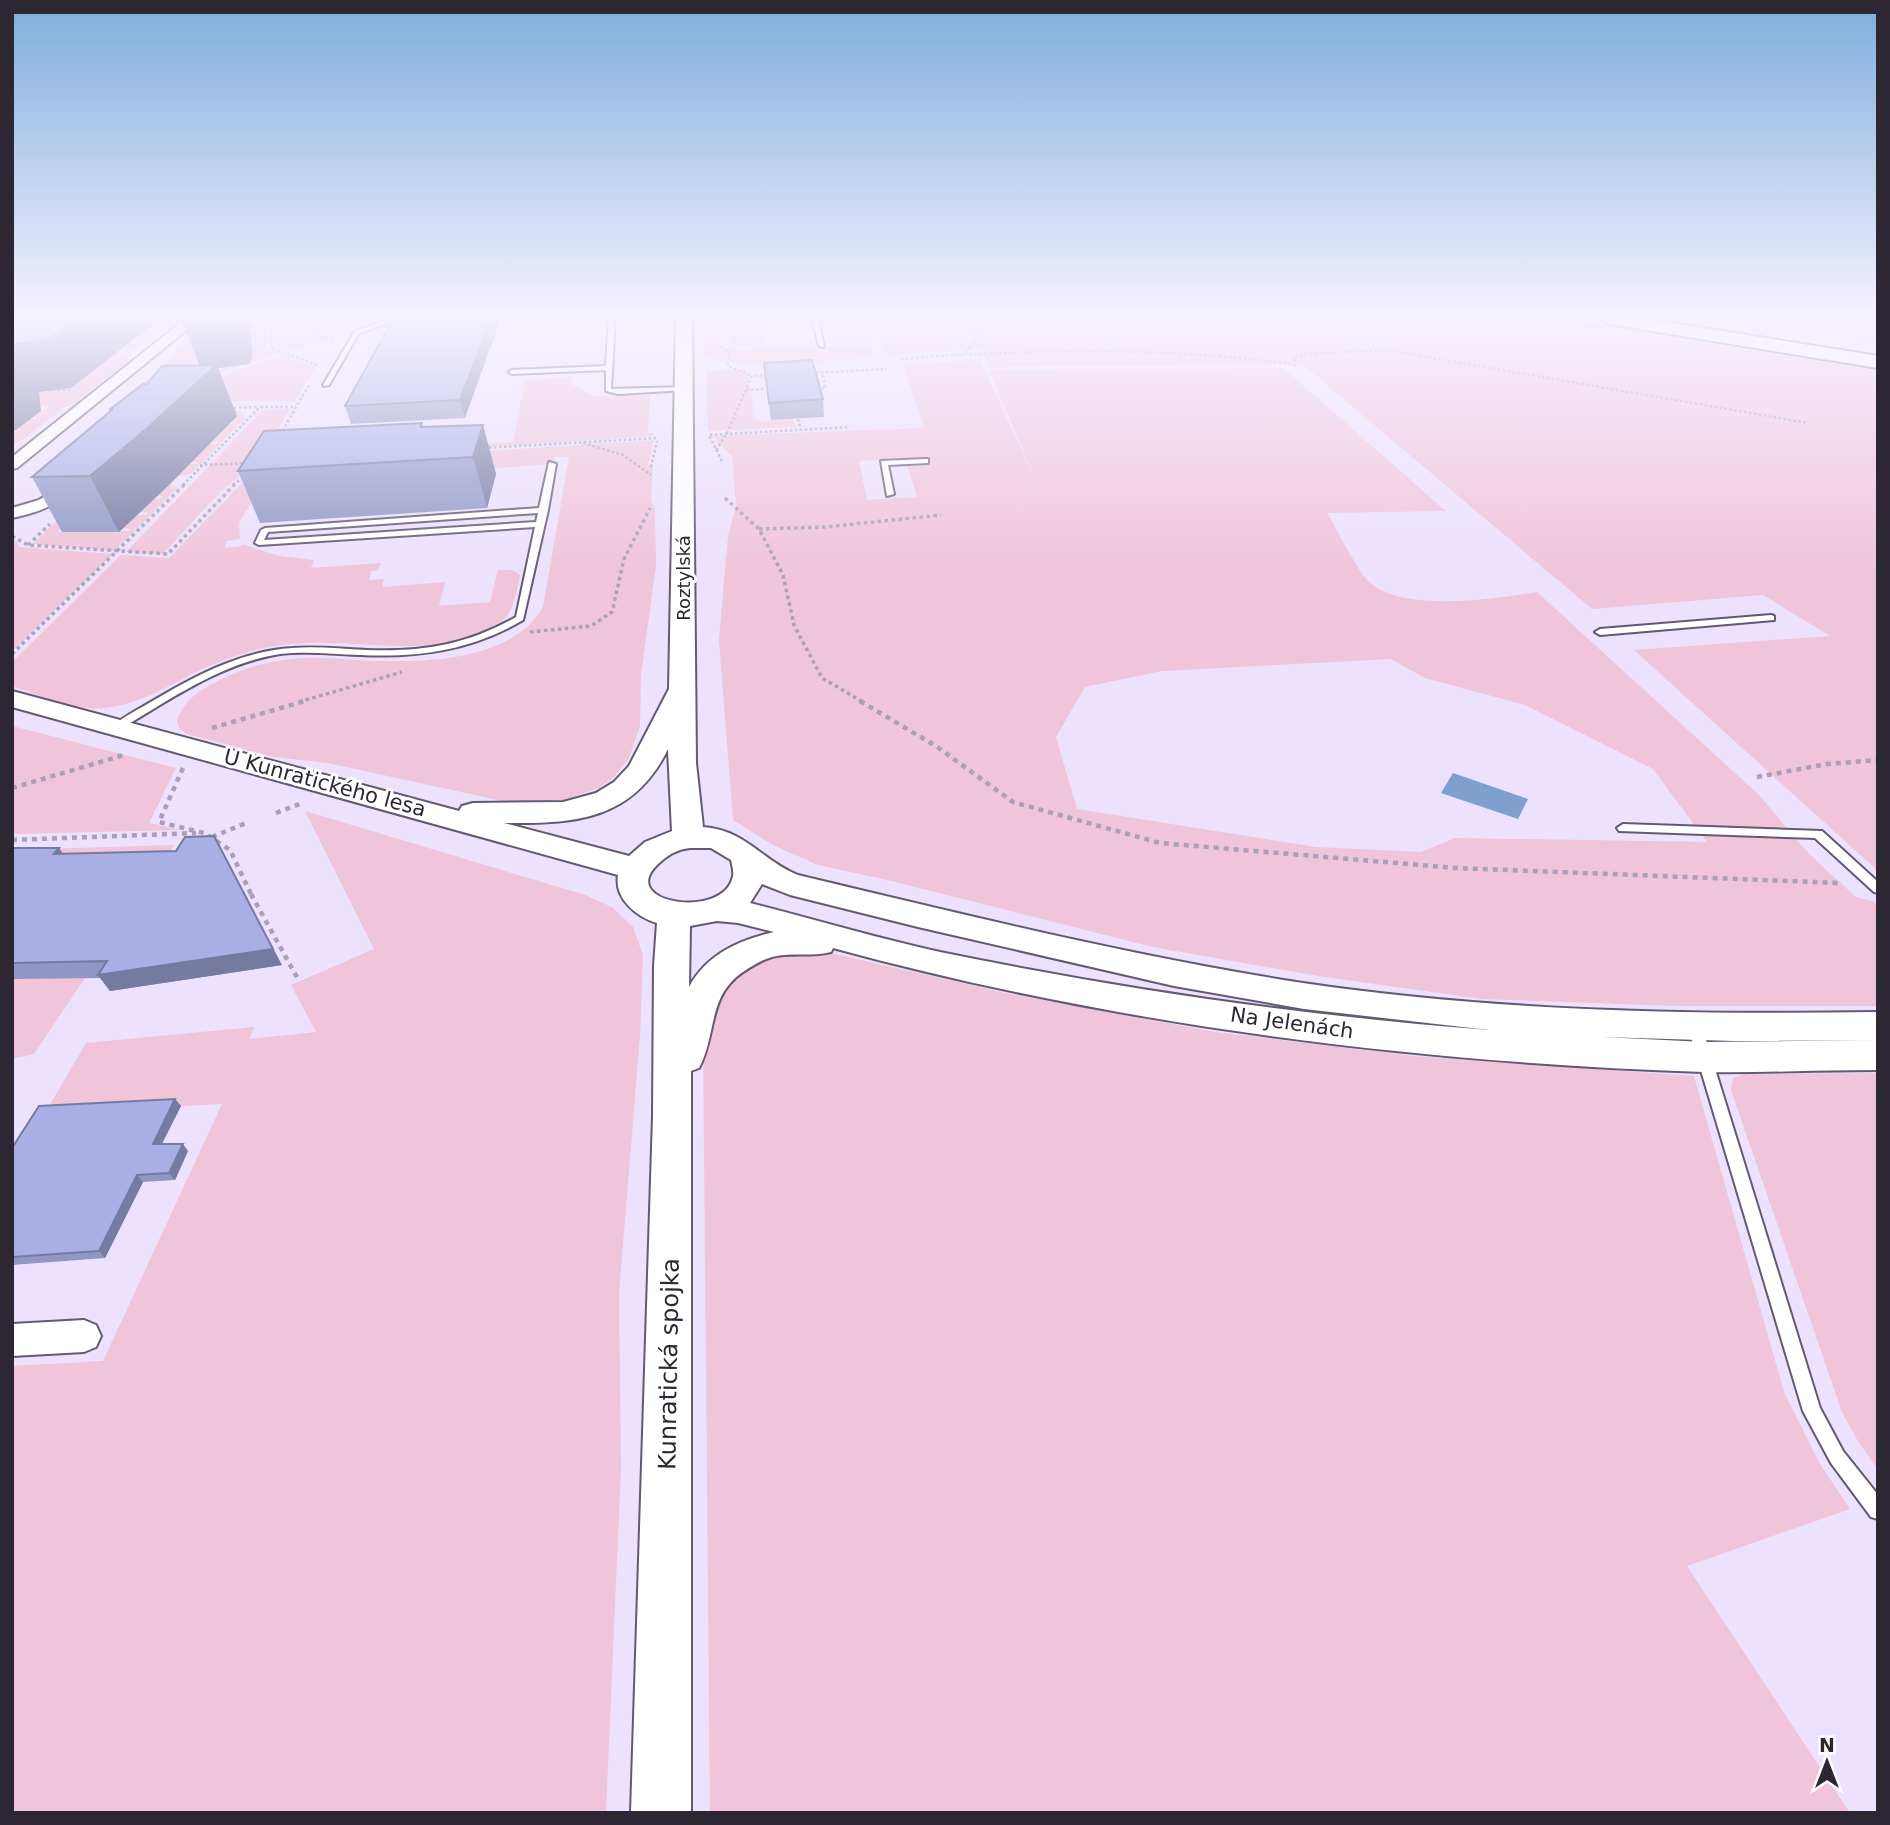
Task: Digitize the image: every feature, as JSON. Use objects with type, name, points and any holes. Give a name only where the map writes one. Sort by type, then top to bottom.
[{"type":"main road","name":"Roztylská","points":[[684,403],[682,764],[688,838]]},
{"type":"main road","points":[[436,814],[551,812],[573,810],[600,802],[621,790],[638,774],[682,687]]},
{"type":"main road","name":"U Kunratického lesa","points":[[12,699],[636,869]]},
{"type":"main road","name":"Na Jelenách","points":[[746,854],[751,865],[751,878],[744,890],[732,901],[716,909],[696,915],[677,915],[658,911],[643,903],[635,892],[632,879],[636,869],[649,853],[665,844],[688,838],[721,839],[735,845],[746,854],[772,876],[790,884],[1063,951],[1178,974],[1304,996],[1440,1012],[1700,1042],[1878,1055]]},
{"type":"main road","name":"Na Jelenách","points":[[716,909],[738,911],[938,964],[1126,999],[1352,1031],[1546,1049],[1700,1042],[1878,1026]]},
{"type":"main road","name":"Kunratická spojka","points":[[662,1813],[674,1116],[671,966],[673,926],[677,915]]},
{"type":"main road","points":[[674,1116],[700,1001],[716,975],[741,957],[779,944],[809,941],[938,964]]},
{"type":"street","points":[[12,465],[98,403]]},
{"type":"street","points":[[12,513],[31,510],[57,497],[86,470]]},
{"type":"street","points":[[12,1340],[84,1336]]},
{"type":"lane","points":[[890,494],[884,463],[925,461]]},
{"type":"lane","points":[[118,726],[205,675],[256,657],[298,650],[417,652],[456,647],[484,639],[520,618],[552,464]]},
{"type":"lane","points":[[539,524],[259,543],[265,530],[544,510]]},
{"type":"lane","points":[[1600,632],[1771,618]]},
{"type":"lane","points":[[1623,828],[1818,834],[1875,886]]},
{"type":"lane","points":[[1700,1042],[1812,1411],[1837,1457],[1878,1510]]},
{"type":"path","points":[[277,440],[298,403]]},
{"type":"path","points":[[716,450],[740,403]]},
{"type":"path","points":[[1689,403],[1808,424]]},
{"type":"path","points":[[12,654],[119,551],[200,465],[260,407]]},
{"type":"path","points":[[221,408],[296,407]]},
{"type":"path","points":[[798,419],[801,430]]},
{"type":"path","points":[[722,461],[709,435],[850,427]]},
{"type":"path","points":[[478,449],[657,438]]},
{"type":"path","points":[[579,442],[622,455],[651,475]]},
{"type":"path","points":[[651,467],[655,449]]},
{"type":"path","points":[[200,465],[251,463]]},
{"type":"path","points":[[12,536],[28,545],[168,554],[227,490],[254,469]]},
{"type":"path","points":[[725,498],[759,529],[783,575],[794,625],[822,678],[936,746],[1013,802],[1160,843],[1456,868],[1875,886]]},
{"type":"path","points":[[759,529],[825,527],[941,515]]},
{"type":"path","points":[[12,788],[170,740]]},
{"type":"path","points":[[1757,777],[1827,764],[1878,760]]},
{"type":"path","points":[[183,766],[159,822],[204,833],[230,850],[299,981]]},
{"type":"path","points":[[212,837],[246,823]]},
{"type":"path","points":[[194,839],[204,833]]},
{"type":"path","points":[[12,840],[204,833]]},
{"type":"path","points":[[245,898],[251,894]]},
{"type":"shaded area","points":[[74,403],[65,407],[18,443],[12,443],[12,433],[23,430],[12,429],[29,419],[36,419],[38,417],[28,417],[52,406],[12,405]]},
{"type":"shaded area","points":[[521,403],[650,403],[648,433],[654,433],[654,436],[262,462],[265,459],[513,442]]},
{"type":"shaded area","points":[[707,403],[753,403],[756,421],[793,419],[795,427],[708,431]]},
{"type":"shaded area","points":[[916,403],[1000,403],[1036,481],[1003,403],[1323,403],[1446,511],[1328,513],[1353,560],[1369,582],[1385,592],[1426,601],[1475,600],[1537,592],[1759,795],[1809,854],[1856,897],[1878,905],[1878,1006],[1674,1006],[1482,999],[1318,976],[1153,947],[818,865],[773,845],[733,820],[719,640],[728,536],[736,506],[732,456],[712,436],[924,428]],"holes":[[[905,458],[917,497],[867,500],[859,461]],[[1391,659],[1425,678],[1525,705],[1653,769],[1707,842],[1455,838],[1421,852],[1316,847],[1077,809],[1056,737],[1085,687],[1162,671]]]},
{"type":"shaded area","points":[[1348,403],[1878,403],[1878,871],[1634,650],[1830,636],[1763,595],[1592,609]]},
{"type":"shaded area","points":[[290,409],[261,458],[221,491],[163,554],[126,552],[263,410]]},
{"type":"shaded area","points":[[238,410],[246,417],[191,474],[177,476],[188,464],[199,462],[190,462],[208,444],[217,444],[219,441],[211,442],[228,425],[238,423],[174,411]]},
{"type":"shaded area","points":[[654,440],[648,466],[653,466],[651,501],[655,509],[656,565],[641,675],[640,726],[629,758],[615,776],[599,788],[557,802],[507,802],[328,763],[274,757],[187,734],[179,728],[177,720],[180,714],[187,702],[197,693],[223,678],[261,664],[302,658],[403,661],[449,658],[493,647],[513,637],[530,624],[543,607],[569,457],[556,457],[550,463],[540,465],[431,473],[469,452]]},
{"type":"shaded area","points":[[245,480],[265,480],[239,523],[240,539],[226,541],[225,548],[242,544],[279,556],[314,560],[311,568],[381,563],[378,570],[371,571],[369,580],[384,579],[382,587],[445,582],[439,606],[490,602],[498,570],[512,570],[520,575],[514,603],[506,617],[492,628],[457,641],[404,646],[322,643],[269,647],[212,665],[140,699],[105,708],[70,705],[12,686],[12,662],[121,555],[169,558]]},
{"type":"shaded area","points":[[167,484],[178,487],[114,551],[33,544],[93,485],[58,532],[129,531],[131,529],[122,528],[136,515],[146,515],[148,512],[139,512],[152,499],[163,496],[155,496]]},
{"type":"shaded area","points":[[12,541],[17,541],[19,547],[113,554],[12,651]]},
{"type":"shaded area","points":[[12,726],[176,768],[149,823],[180,830],[12,834]]},
{"type":"shaded area","points":[[305,811],[585,895],[612,907],[633,927],[643,955],[640,1036],[619,1293],[621,1468],[606,1813],[12,1813],[12,1366],[103,1361],[222,1104],[45,1113],[86,1043],[254,1027],[249,1039],[316,1032],[291,985],[374,949]]},
{"type":"shaded area","points":[[174,845],[34,1054],[12,1059],[12,850]]},
{"type":"shaded area","points":[[822,951],[1005,993],[1215,1032],[1414,1056],[1694,1076],[1784,1392],[1820,1464],[1850,1509],[1687,1566],[1850,1813],[710,1813],[703,1040],[719,990],[758,961],[780,954]]},
{"type":"shaded area","points":[[1878,1073],[1878,1470],[1842,1412],[1731,1090],[1733,1078],[1744,1074]]},
{"type":"water","points":[[1453,773],[1528,799],[1518,819],[1441,793]]},
{"type":"building","points":[[118,403],[174,403],[90,476],[32,477],[113,409],[109,410]]},
{"type":"building","points":[[347,403],[399,403],[345,406]]},
{"type":"building","points":[[422,423],[421,427],[483,425],[473,457],[238,471],[264,431]]},
{"type":"building","points":[[214,836],[273,949],[98,975],[107,961],[12,963],[12,848],[59,848],[54,854],[176,851],[185,837]]},
{"type":"building","points":[[175,1099],[153,1144],[183,1144],[169,1173],[137,1175],[99,1251],[12,1257],[12,1148],[39,1106]]}]
